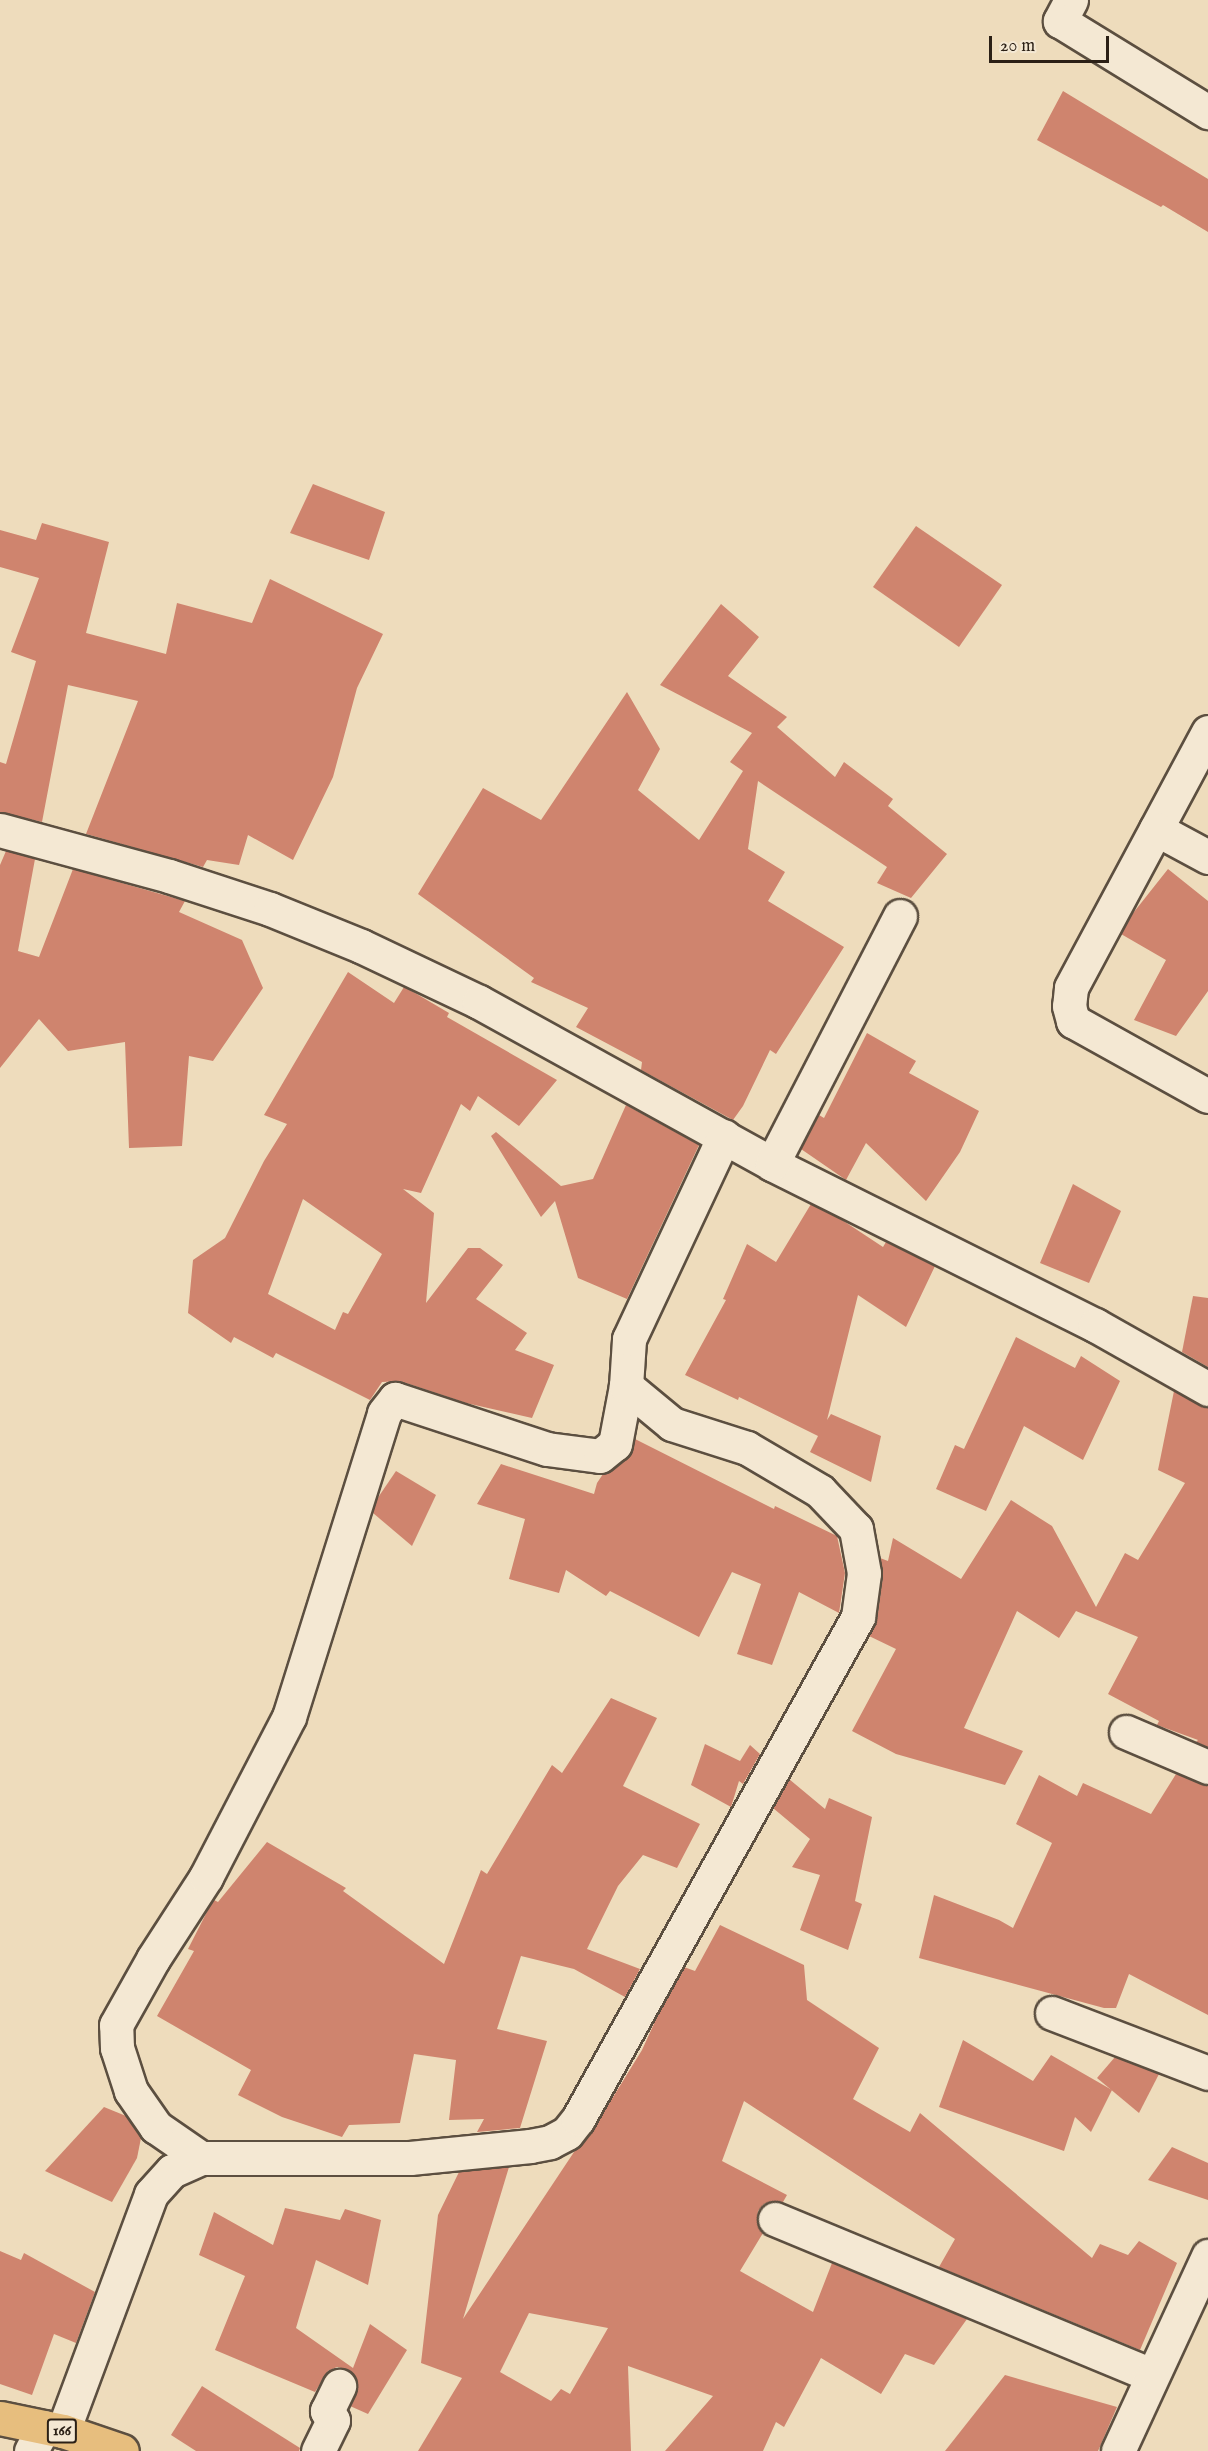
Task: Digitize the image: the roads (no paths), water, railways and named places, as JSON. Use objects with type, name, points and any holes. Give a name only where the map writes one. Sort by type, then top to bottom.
[{"type":"main road","name":"166","points":[[0,2418],[46,2436],[122,2451]]},
{"type":"street","points":[[1071,0],[1060,21],[1208,112]]},
{"type":"street","points":[[1208,732],[1071,988],[1069,1006],[1073,1021],[1208,1096]]},
{"type":"street","points":[[1156,829],[1208,857]]},
{"type":"street","points":[[0,830],[169,876],[270,909],[361,946],[479,1002],[772,1164],[1095,1325],[1208,1389]]},
{"type":"street","points":[[772,1164],[900,916]]},
{"type":"street","points":[[201,2158],[156,2127],[130,2091],[117,2048],[116,2025],[153,1959],[206,1877],[289,1717],[384,1413],[395,1399],[547,1449],[600,1456],[615,1444],[626,1386],[629,1339],[724,1136]]},
{"type":"street","points":[[46,2436],[151,2194],[172,2171],[201,2158],[410,2158],[530,2146],[550,2142],[567,2133],[578,2119],[858,1617],[864,1572],[856,1529],[820,1491],[747,1448],[672,1424],[626,1386]]},
{"type":"street","points":[[1125,1732],[1208,1767]]},
{"type":"street","points":[[1052,2013],[1208,2073]]},
{"type":"street","points":[[775,2219],[1152,2375]]},
{"type":"street","points":[[1118,2451],[1208,2256]]},
{"type":"street","points":[[318,2451],[333,2420],[327,2411],[339,2386]]}]
